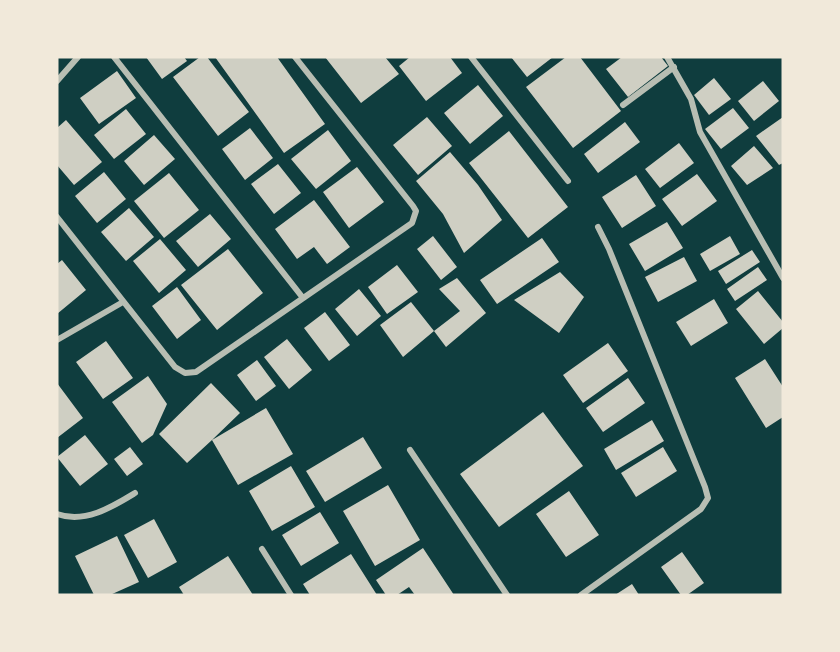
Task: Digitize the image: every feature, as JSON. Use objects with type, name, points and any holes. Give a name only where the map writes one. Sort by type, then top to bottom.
[{"type":"street","points":[[57,81],[78,57]]},
{"type":"street","points":[[114,57],[303,298]]},
{"type":"street","points":[[57,217],[175,367],[179,371],[190,374],[196,372],[412,223],[416,211],[295,57]]},
{"type":"street","points":[[471,57],[568,181]]},
{"type":"street","points":[[667,57],[691,99],[700,132],[783,278]]},
{"type":"street","points":[[623,105],[674,67]]},
{"type":"street","points":[[580,595],[701,508],[708,498],[609,249],[598,227]]},
{"type":"street","points":[[57,340],[123,302]]},
{"type":"street","points":[[410,450],[507,595]]},
{"type":"street","points":[[57,514],[66,517],[82,517],[110,508],[135,493]]},
{"type":"street","points":[[261,549],[291,595]]},
{"type":"building","points":[[146,57],[184,57],[187,61],[162,79]]},
{"type":"building","points":[[200,57],[207,57],[249,112],[218,136],[173,77]]},
{"type":"building","points":[[215,57],[277,57],[325,124],[284,153]]},
{"type":"building","points":[[325,57],[385,57],[399,74],[361,103]]},
{"type":"building","points":[[410,57],[450,57],[462,73],[426,101],[399,66]]},
{"type":"building","points":[[511,57],[553,57],[527,77]]},
{"type":"building","points":[[566,57],[580,57],[621,111],[573,148],[526,87]]},
{"type":"building","points":[[622,57],[661,57],[668,66],[628,97],[606,69]]},
{"type":"building","points":[[117,71],[136,98],[99,124],[80,98]]},
{"type":"building","points":[[714,78],[731,99],[709,115],[694,95]]},
{"type":"building","points":[[763,81],[779,101],[754,121],[738,101]]},
{"type":"building","points":[[478,85],[503,116],[470,144],[444,113]]},
{"type":"building","points":[[733,108],[749,128],[721,149],[705,129]]},
{"type":"building","points":[[126,109],[146,134],[114,159],[94,135]]},
{"type":"building","points":[[427,117],[452,146],[418,175],[393,145]]},
{"type":"building","points":[[783,117],[783,163],[779,165],[756,136]]},
{"type":"building","points":[[66,120],[102,162],[74,185],[57,165],[57,128]]},
{"type":"building","points":[[625,122],[640,142],[598,173],[584,154]]},
{"type":"building","points":[[250,128],[273,158],[245,180],[222,149]]},
{"type":"building","points":[[328,130],[351,161],[316,189],[291,159]]},
{"type":"building","points":[[509,131],[568,207],[528,238],[469,163]]},
{"type":"building","points":[[154,135],[175,159],[144,185],[124,161]]},
{"type":"building","points":[[679,143],[694,163],[660,188],[645,169]]},
{"type":"building","points":[[754,146],[773,168],[747,185],[731,166]]},
{"type":"building","points":[[450,152],[478,185],[502,220],[464,253],[443,214],[416,181]]},
{"type":"building","points":[[278,164],[301,193],[274,214],[251,184]]},
{"type":"building","points":[[357,167],[384,202],[349,228],[323,192]]},
{"type":"building","points":[[104,172],[126,199],[97,223],[75,196]]},
{"type":"building","points":[[169,173],[199,210],[164,238],[134,201]]},
{"type":"building","points":[[697,174],[717,201],[682,226],[662,199]]},
{"type":"building","points":[[636,175],[656,206],[622,228],[602,197]]},
{"type":"building","points":[[314,200],[350,247],[327,264],[314,247],[297,259],[275,229]]},
{"type":"building","points":[[129,208],[154,237],[126,261],[101,232]]},
{"type":"building","points":[[210,214],[231,239],[198,267],[176,241]]},
{"type":"building","points":[[667,222],[683,248],[645,271],[629,244]]},
{"type":"building","points":[[433,236],[457,267],[441,280],[417,249]]},
{"type":"building","points":[[730,236],[740,254],[710,271],[700,254]]},
{"type":"building","points":[[542,238],[559,262],[497,304],[480,280]]},
{"type":"building","points":[[160,239],[186,270],[159,293],[133,261]]},
{"type":"building","points":[[228,249],[263,293],[217,330],[181,285]]},
{"type":"building","points":[[752,250],[760,262],[726,284],[718,271]]},
{"type":"building","points":[[684,257],[697,281],[658,302],[645,277]]},
{"type":"building","points":[[62,260],[86,290],[57,314],[57,264]]},
{"type":"building","points":[[397,265],[418,292],[387,314],[368,287]]},
{"type":"building","points":[[758,267],[767,280],[735,301],[727,289]]},
{"type":"building","points":[[560,272],[584,297],[559,333],[514,300]]},
{"type":"building","points":[[457,278],[486,313],[446,347],[434,331],[460,311],[439,289]]},
{"type":"building","points":[[177,287],[201,320],[177,339],[152,306]]},
{"type":"building","points":[[359,289],[381,316],[357,336],[335,309]]},
{"type":"building","points":[[758,291],[783,322],[783,328],[764,344],[736,309]]},
{"type":"building","points":[[714,299],[728,323],[691,346],[676,322]]},
{"type":"building","points":[[411,302],[434,331],[403,357],[380,325]]},
{"type":"building","points":[[325,312],[350,345],[329,361],[304,328]]},
{"type":"building","points":[[287,339],[312,370],[289,389],[264,357]]},
{"type":"building","points":[[106,341],[133,378],[103,399],[76,362]]},
{"type":"building","points":[[608,343],[628,371],[583,403],[563,375]]},
{"type":"building","points":[[765,359],[783,387],[783,417],[766,428],[735,378]]},
{"type":"building","points":[[257,360],[276,386],[256,401],[237,375]]},
{"type":"building","points":[[148,376],[167,404],[153,435],[142,443],[112,402]]},
{"type":"building","points":[[628,378],[645,403],[603,432],[586,408]]},
{"type":"building","points":[[57,383],[83,418],[57,438]]},
{"type":"building","points":[[211,383],[240,413],[187,463],[159,434]]},
{"type":"building","points":[[266,408],[293,454],[238,485],[212,440]]},
{"type":"building","points":[[543,412],[583,466],[499,527],[460,474]]},
{"type":"building","points":[[652,420],[664,441],[616,470],[604,449]]},
{"type":"building","points":[[85,435],[108,464],[80,486],[57,457]]},
{"type":"building","points":[[363,437],[382,468],[325,502],[306,471]]},
{"type":"building","points":[[130,447],[143,464],[127,476],[114,459]]},
{"type":"building","points":[[663,447],[677,471],[636,497],[621,473]]},
{"type":"building","points":[[291,466],[315,507],[272,531],[249,491]]},
{"type":"building","points":[[388,485],[420,540],[375,566],[343,511]]},
{"type":"building","points":[[569,491],[599,535],[566,557],[536,514]]},
{"type":"building","points":[[320,512],[339,543],[301,566],[282,535]]},
{"type":"building","points":[[154,519],[177,562],[148,578],[124,535]]},
{"type":"building","points":[[117,536],[139,582],[110,595],[94,595],[75,556]]},
{"type":"building","points":[[423,548],[454,595],[415,595],[409,587],[397,595],[386,595],[376,580]]},
{"type":"building","points":[[682,552],[704,583],[687,595],[681,595],[661,567]]},
{"type":"building","points":[[351,554],[377,595],[310,595],[303,584]]},
{"type":"building","points":[[228,556],[253,595],[184,595],[179,587]]},
{"type":"building","points":[[632,584],[639,595],[615,595]]}]
